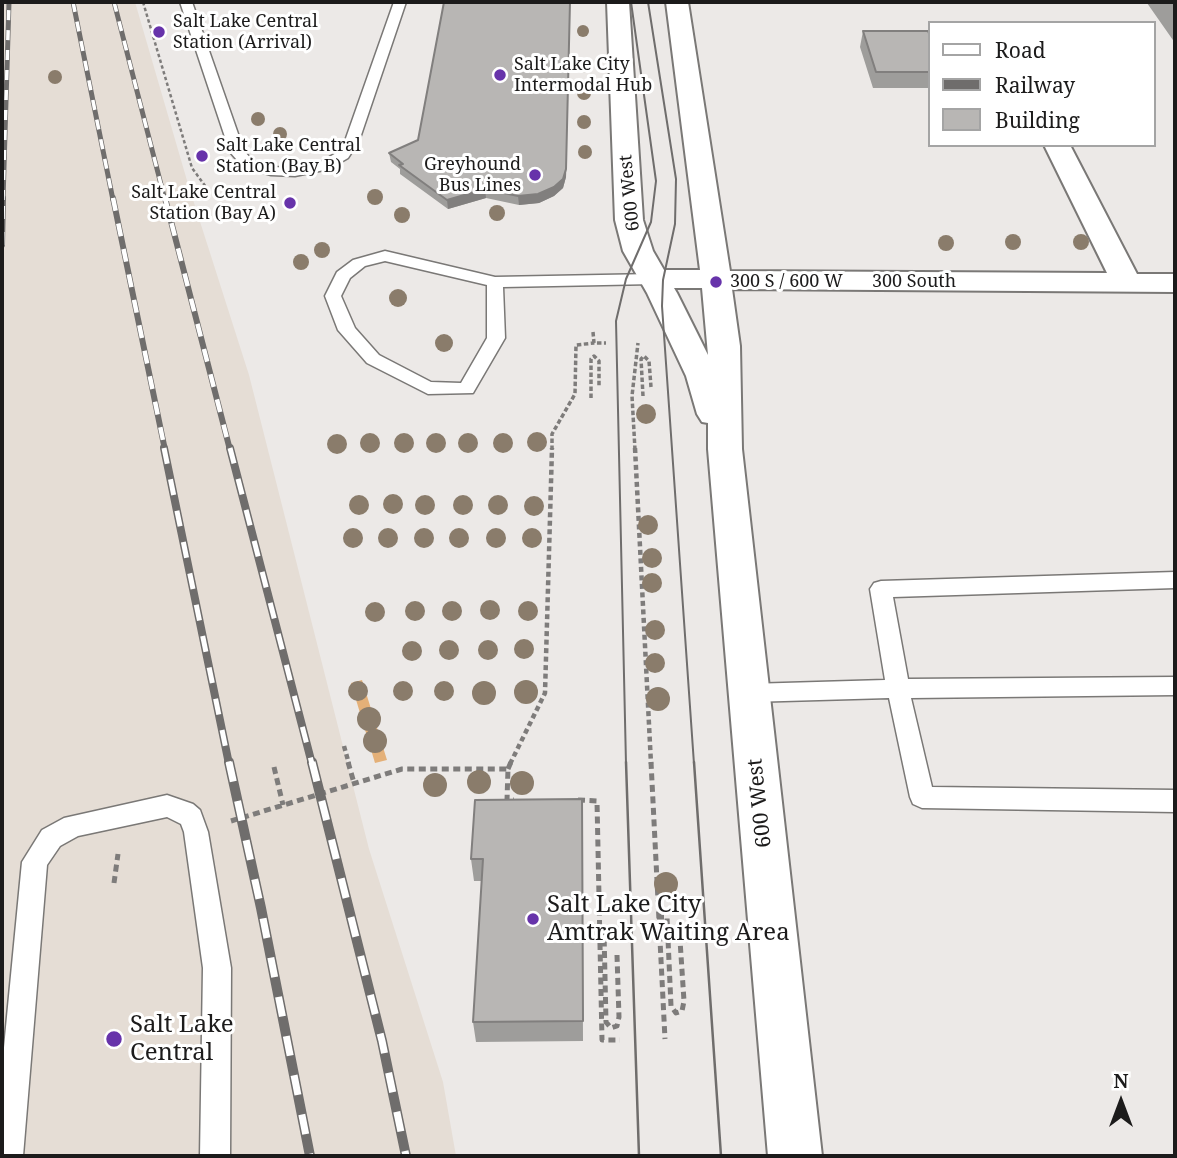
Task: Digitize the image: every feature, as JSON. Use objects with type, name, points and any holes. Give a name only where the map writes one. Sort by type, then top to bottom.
[{"type":"street","name":"600 West","points":[[618,2],[629,220],[639,251],[702,376],[724,449]]},
{"type":"street","name":"600 West","points":[[677,2],[706,192],[723,346],[724,449],[795,1156]]},
{"type":"street","points":[[1058,147],[1126,282]]},
{"type":"street","name":"300 South","points":[[653,279],[716,282],[1175,283]]},
{"type":"lane","points":[[186,2],[237,152],[248,164],[271,171],[295,172],[324,166],[343,156],[352,141],[400,2]]},
{"type":"lane","points":[[495,282],[496,338],[467,389],[428,388],[373,359],[347,330],[333,296],[343,275],[359,263],[385,256],[495,282],[653,279]]},
{"type":"lane","points":[[1175,580],[881,589],[898,689],[922,797],[1175,801]]},
{"type":"lane","points":[[749,693],[1175,686]]},
{"type":"lane","points":[[8,1156],[35,862],[41,849],[62,831],[73,826],[167,806],[184,812],[191,818],[196,832],[217,968],[215,1156]]},
{"type":"path","points":[[143,2],[192,169],[206,187]]},
{"type":"path","points":[[593,332],[594,343]]},
{"type":"path","points":[[520,800],[507,800],[508,769],[545,693],[552,434],[575,394],[576,345],[606,343]]},
{"type":"path","points":[[638,343],[632,397],[665,1039]]},
{"type":"path","points":[[591,398],[591,359],[594,356],[599,360],[599,387]]},
{"type":"path","points":[[643,397],[641,359],[644,356],[649,360],[651,387]]},
{"type":"path","points":[[344,746],[354,783]]},
{"type":"path","points":[[274,767],[283,805]]},
{"type":"path","points":[[196,832],[402,769],[508,769]]},
{"type":"path","points":[[571,800],[597,801],[602,1040],[620,1040]]},
{"type":"path","points":[[114,883],[116,854],[127,851]]},
{"type":"path","points":[[657,917],[667,917],[671,1006],[676,1013],[682,1010],[684,1001],[680,940]]},
{"type":"path","points":[[600,932],[604,932],[607,1022],[611,1028],[617,1026],[619,1017],[617,955]]},
{"type":"shaded area","points":[[2,2],[135,2],[188,184],[249,375],[369,849],[443,1082],[456,1156],[2,1156]]},
{"type":"shaded area","points":[[362,680],[387,760],[375,763],[351,683]]},
{"type":"building","name":"Salt Lake City Intermodal Hub","points":[[444,2],[570,2],[566,169],[563,179],[554,187],[538,194],[518,196],[485,189],[447,200],[399,165],[403,164],[389,153],[418,140]]},
{"type":"building","points":[[863,31],[928,31],[928,72],[876,72]]},
{"type":"building","name":"Salt Lake City Amtrak Waiting Area","points":[[582,799],[583,1021],[473,1022],[483,859],[471,859],[475,800]]},
{"type":"tram line","points":[[626,764],[616,321],[626,279],[651,222],[656,181],[631,2]]},
{"type":"tram line","points":[[648,2],[676,179],[675,224],[663,280],[662,306],[694,764]]},
{"type":"tram line","points":[[626,762],[639,1156]]},
{"type":"tram line","points":[[694,762],[721,1156]]},
{"type":"railway","points":[[3,200],[9,2]]},
{"type":"railway","points":[[73,2],[113,200]]},
{"type":"railway","points":[[114,2],[165,200]]},
{"type":"railway","points":[[2,245],[3,198]]},
{"type":"railway","points":[[113,198],[165,450]]},
{"type":"railway","points":[[165,198],[230,450]]},
{"type":"railway","points":[[164,448],[229,764]]},
{"type":"railway","points":[[230,448],[312,764]]},
{"type":"railway","points":[[229,762],[310,1156]]},
{"type":"railway","points":[[312,762],[382,1041],[406,1156]]},
{"type":"place","name":"Salt Lake Central Station (Arrival)","points":[[159,32]]},
{"type":"place","name":"Salt Lake City Intermodal Hub","points":[[500,75]]},
{"type":"place","name":"Salt Lake Central Station (Bay B)","points":[[202,156]]},
{"type":"place","name":"Greyhound Bus Lines","points":[[535,175]]},
{"type":"place","name":"Salt Lake Central Station (Bay A)","points":[[290,203]]},
{"type":"place","name":"300 S / 600 W","points":[[716,282]]},
{"type":"place","name":"Salt Lake City Amtrak Waiting Area","points":[[533,919]]},
{"type":"place","name":"Salt Lake Central","points":[[114,1039]]}]
